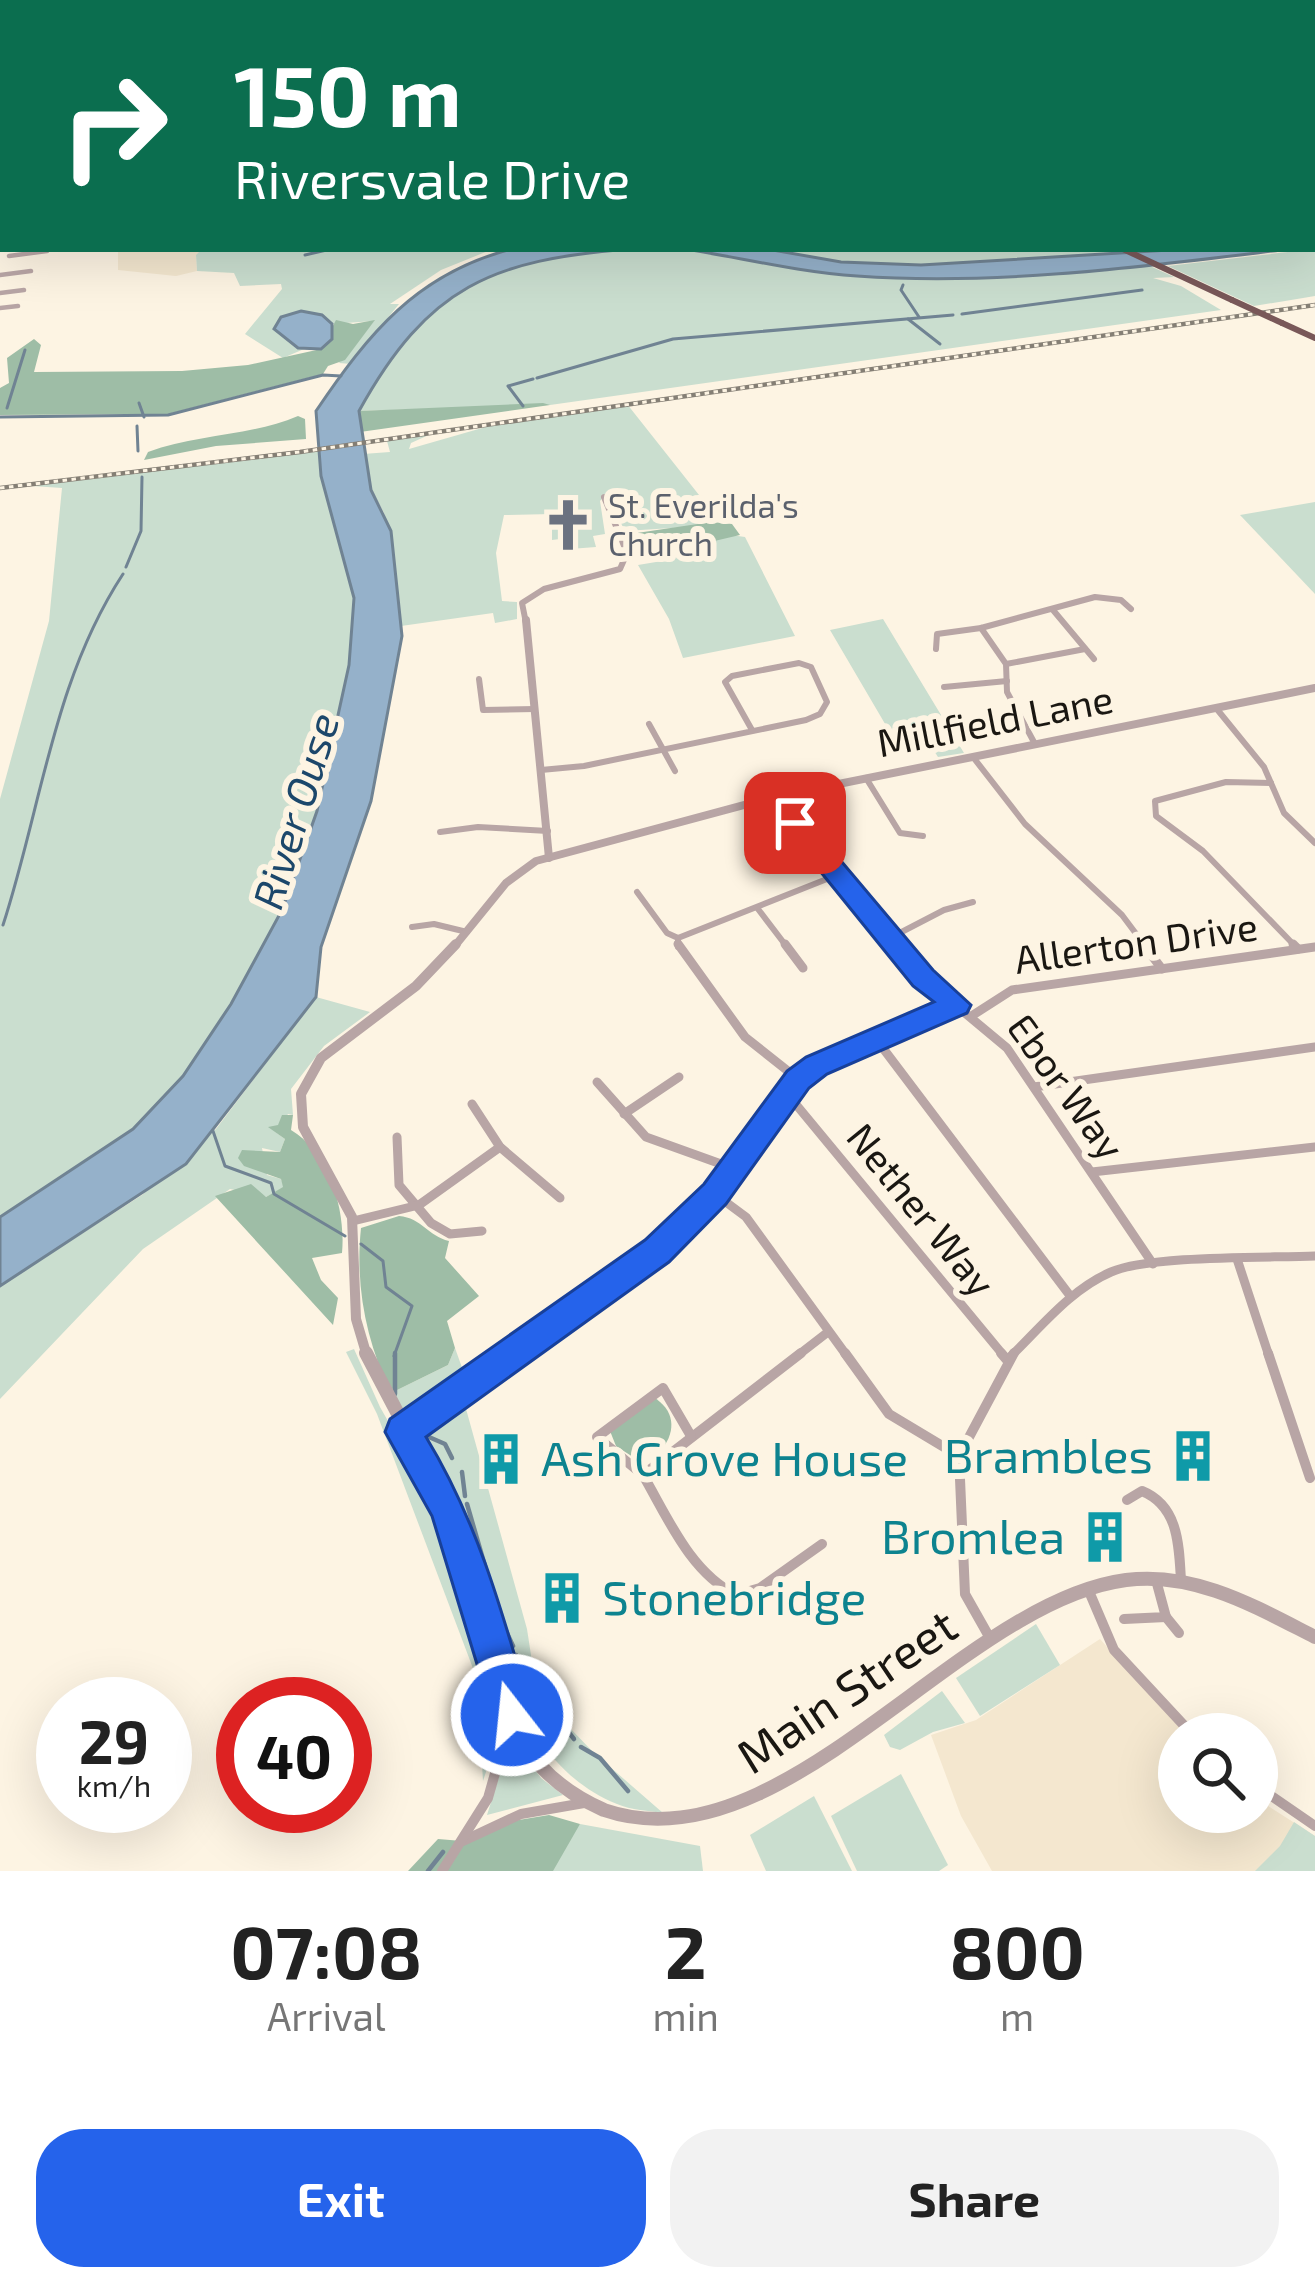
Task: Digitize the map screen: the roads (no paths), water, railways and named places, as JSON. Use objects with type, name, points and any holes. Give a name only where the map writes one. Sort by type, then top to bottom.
[{"type":"highway","points":[[1129,252],[1315,338]]},
{"type":"street","points":[[8,253],[15,273]]},
{"type":"street","points":[[0,275],[32,271]]},
{"type":"street","points":[[18,306],[1,308],[2,292],[24,290]]},
{"type":"street","points":[[500,1147],[419,1205],[353,1227],[345,1196],[302,1126],[299,1108],[304,1085],[319,1062],[430,974],[526,866],[549,858],[531,643],[522,603],[529,595],[620,569],[627,554],[604,497]]},
{"type":"street","points":[[937,649],[937,634],[982,628],[1095,597],[1125,598],[1131,609]]},
{"type":"street","points":[[1052,610],[1094,659]]},
{"type":"street","points":[[982,628],[1006,664],[1012,707],[1035,744]]},
{"type":"street","points":[[1006,664],[1084,649]]},
{"type":"street","points":[[752,730],[725,682],[732,676],[816,660]]},
{"type":"street","points":[[542,770],[584,766],[820,714],[827,702],[806,663]]},
{"type":"street","points":[[479,679],[483,710],[535,710]]},
{"type":"street","points":[[944,686],[1006,681]]},
{"type":"street","name":"Millfield Lane","points":[[549,858],[774,797],[1315,688]]},
{"type":"street","points":[[1216,708],[1264,767],[1284,813],[1315,843]]},
{"type":"street","points":[[649,724],[675,771]]},
{"type":"street","points":[[973,757],[1024,824],[1122,915],[1162,969]]},
{"type":"street","points":[[866,777],[900,833],[923,836]]},
{"type":"street","points":[[1271,783],[1226,782],[1155,801],[1153,808],[1156,816],[1203,851],[1299,950]]},
{"type":"street","name":"Ebor Way","points":[[774,797],[923,978],[973,1015],[1006,1048],[1153,1264]]},
{"type":"street","points":[[440,832],[478,827],[550,831]]},
{"type":"street","points":[[637,892],[667,933],[678,938],[837,875]]},
{"type":"street","points":[[890,938],[944,910],[973,902]]},
{"type":"street","points":[[758,909],[803,968]]},
{"type":"street","points":[[412,927],[434,925],[466,932]]},
{"type":"street","points":[[678,938],[678,946],[748,1043],[764,1060],[798,1079]]},
{"type":"street","name":"Allerton Drive","points":[[973,1015],[1012,989],[1315,947]]},
{"type":"street","points":[[403,1432],[657,1251],[715,1194],[798,1079],[957,1005]]},
{"type":"street","points":[[876,1039],[1071,1297]]},
{"type":"street","points":[[1034,1087],[1315,1047]]},
{"type":"street","points":[[624,1114],[679,1077]]},
{"type":"street","points":[[597,1082],[638,1131],[659,1144],[735,1169]]},
{"type":"street","name":"Nether Way","points":[[789,1096],[1007,1360]]},
{"type":"street","points":[[472,1104],[500,1147],[560,1198]]},
{"type":"street","points":[[398,1137],[399,1185],[439,1230],[450,1234],[482,1231]]},
{"type":"street","points":[[1092,1172],[1315,1148]]},
{"type":"street","points":[[715,1194],[746,1217],[889,1414],[959,1456]]},
{"type":"street","name":"Main Street","points":[[353,1227],[357,1329],[377,1385],[447,1506],[472,1573],[512,1715],[528,1751],[558,1783],[589,1803],[668,1827],[705,1823],[739,1811],[795,1781],[1054,1600],[1088,1589],[1156,1578],[1217,1587],[1315,1637]]},
{"type":"street","points":[[992,1641],[965,1594],[959,1456],[1007,1360],[1071,1297],[1112,1271],[1153,1264],[1315,1256]]},
{"type":"street","points":[[1237,1259],[1310,1478]]},
{"type":"street","points":[[643,1475],[828,1332]]},
{"type":"street","points":[[691,1436],[663,1388],[597,1436],[643,1475],[709,1581],[727,1595],[748,1595],[822,1544]]},
{"type":"street","points":[[1127,1500],[1142,1491],[1165,1504],[1178,1536],[1181,1581]]},
{"type":"street","points":[[1156,1578],[1166,1616],[1179,1633]]},
{"type":"street","points":[[1088,1589],[1093,1622],[1170,1713]]},
{"type":"street","points":[[1124,1619],[1166,1616]]},
{"type":"street","points":[[442,1871],[488,1798],[512,1715]]},
{"type":"street","points":[[1278,1800],[1315,1826]]},
{"type":"street","points":[[462,1841],[498,1820],[533,1808],[589,1803]]},
{"type":"water","points":[[503,252],[600,252],[539,261],[468,287],[411,334],[359,411],[371,490],[391,531],[402,636],[371,801],[321,947],[316,997],[186,1164],[0,1286],[0,1217],[133,1129],[183,1076],[231,1004],[282,910],[317,811],[349,665],[354,598],[321,476],[316,411],[355,357],[398,310],[478,260]]},
{"type":"water","points":[[703,252],[784,252],[841,262],[921,265],[1136,252],[1264,252],[1074,273],[965,278],[814,271]]},
{"type":"water","points":[[301,311],[322,315],[332,324],[332,339],[321,349],[298,348],[274,329],[281,317]]},
{"type":"waterway","points":[[305,255],[318,252]]},
{"type":"waterway","points":[[903,285],[901,290],[919,317]]},
{"type":"waterway","points":[[962,314],[1142,290]]},
{"type":"waterway","points":[[537,378],[673,339],[953,315]]},
{"type":"waterway","points":[[908,319],[940,344]]},
{"type":"waterway","points":[[7,408],[25,350]]},
{"type":"waterway","points":[[143,415],[168,415],[323,375],[341,376]]},
{"type":"waterway","points":[[523,406],[508,386],[533,379]]},
{"type":"waterway","points":[[139,403],[143,415]]},
{"type":"waterway","points":[[0,417],[143,415]]},
{"type":"waterway","points":[[137,426],[138,451]]},
{"type":"waterway","points":[[126,567],[141,531],[142,477]]},
{"type":"waterway","points":[[3,925],[65,700],[99,615],[123,574]]},
{"type":"waterway","points":[[213,1131],[225,1166],[271,1183],[274,1194],[345,1236]]},
{"type":"waterway","points":[[361,1244],[383,1261],[386,1287],[412,1306],[395,1353]]},
{"type":"waterway","points":[[395,1353],[395,1394]]},
{"type":"waterway","points":[[422,1434],[445,1444],[452,1458]]},
{"type":"waterway","points":[[462,1472],[465,1496]]},
{"type":"waterway","points":[[467,1504],[485,1566]]},
{"type":"waterway","points":[[487,1574],[492,1600],[513,1646]]},
{"type":"waterway","points":[[516,1655],[519,1669],[534,1677],[544,1703]]},
{"type":"waterway","points":[[551,1710],[574,1739]]},
{"type":"waterway","points":[[581,1747],[600,1758],[628,1791]]},
{"type":"waterway","points":[[428,1871],[443,1852]]},
{"type":"railway","points":[[0,488],[300,452],[1315,305]]},
{"type":"place","name":"St. Everilda's Church","points":[[568,525]]},
{"type":"place","name":"Brambles","points":[[1193,1456]]},
{"type":"place","name":"Ash Grove House","points":[[501,1459]]},
{"type":"place","name":"Bromlea","points":[[1105,1537]]},
{"type":"place","name":"Stonebridge","points":[[562,1598]]},
{"type":"water label","name":"River Ouse","points":[[296,811]]}]
